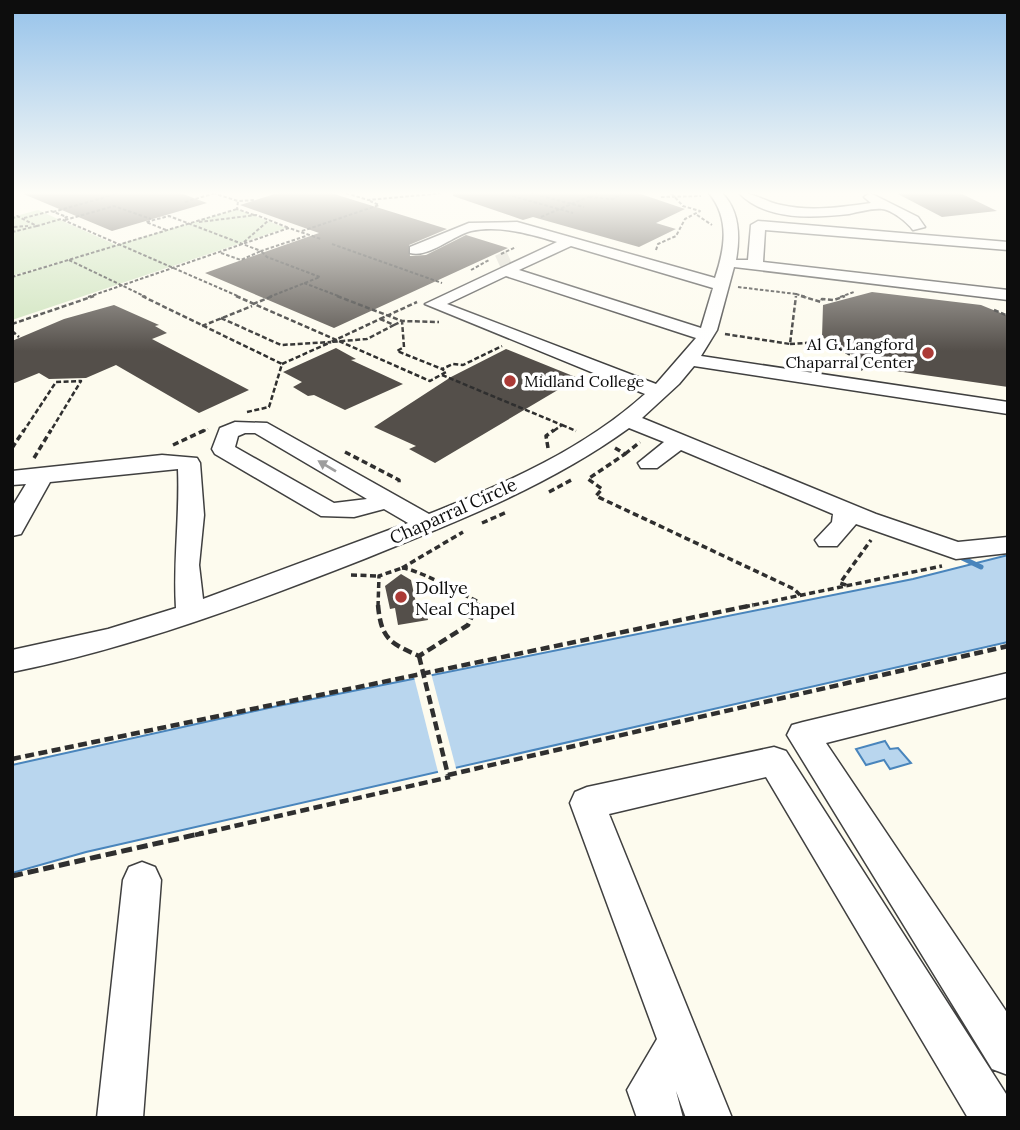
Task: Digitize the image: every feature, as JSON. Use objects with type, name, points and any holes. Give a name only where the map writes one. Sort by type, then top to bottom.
[{"type":"street","points":[[415,250],[425,246]]},
{"type":"street","points":[[546,246],[504,263],[483,281],[433,304],[658,392]]},
{"type":"street","points":[[586,246],[729,286]]},
{"type":"street","name":"Chaparral Circle","points":[[12,661],[73,648],[190,615],[429,525],[568,460],[627,419],[658,392],[714,334],[729,286],[725,246]]},
{"type":"street","points":[[755,266],[756,246]]},
{"type":"street","points":[[504,263],[714,334]]},
{"type":"street","points":[[727,263],[1008,295]]},
{"type":"street","points":[[689,360],[1008,408]]},
{"type":"street","points":[[627,419],[846,510],[956,551],[1008,545]]},
{"type":"street","points":[[392,494],[354,510],[330,511],[223,449],[224,440],[228,433],[242,426],[260,427],[392,494],[429,525]]},
{"type":"street","points":[[649,463],[679,441]]},
{"type":"street","points":[[12,528],[26,477],[162,462],[188,463],[192,515],[186,565],[190,615]]},
{"type":"street","points":[[828,540],[844,524],[846,510]]},
{"type":"street","points":[[1008,685],[803,735],[1008,1053]]},
{"type":"street","points":[[709,1118],[587,803],[774,761],[994,1118]]},
{"type":"street","points":[[120,1118],[142,880]]},
{"type":"street","points":[[660,1118],[650,1090],[680,1043]]},
{"type":"path","points":[[12,277],[117,246]]},
{"type":"path","points":[[121,246],[430,382],[446,372],[397,351],[404,347],[401,321]]},
{"type":"path","points":[[12,324],[236,246]]},
{"type":"path","points":[[202,326],[320,276],[267,257],[249,246]]},
{"type":"path","points":[[219,252],[241,260],[277,246]]},
{"type":"path","points":[[337,246],[450,286]]},
{"type":"path","points":[[657,246],[657,254]]},
{"type":"path","points":[[69,260],[282,365]]},
{"type":"path","points":[[304,283],[401,321],[450,321]]},
{"type":"path","points":[[729,286],[796,294],[821,302],[822,299],[834,300],[853,294],[854,290],[861,291]]},
{"type":"path","points":[[790,344],[796,294]]},
{"type":"path","points":[[221,318],[281,345],[367,339],[401,321]]},
{"type":"path","points":[[240,415],[268,409],[282,365],[380,319],[394,325]]},
{"type":"path","points":[[12,331],[19,337]]},
{"type":"path","points":[[714,334],[790,344],[812,341],[838,348],[856,358],[856,366],[863,368],[863,371],[856,373]]},
{"type":"path","points":[[442,369],[453,364],[463,365],[507,344],[496,339]]},
{"type":"path","points":[[442,375],[562,425],[546,436],[548,448]]},
{"type":"path","points":[[12,448],[56,382],[80,381],[26,477]]},
{"type":"path","points":[[166,447],[216,425]]},
{"type":"path","points":[[597,439],[625,454]]},
{"type":"path","points":[[643,440],[588,479],[602,489],[596,496],[794,589],[801,596]]},
{"type":"path","points":[[336,447],[399,480],[392,494]]},
{"type":"path","points":[[541,452],[548,448],[556,449]]},
{"type":"path","points":[[12,759],[949,565]]},
{"type":"path","points":[[402,568],[415,569],[429,580],[479,602],[468,625],[419,656],[391,644],[376,593],[379,576],[402,568]]},
{"type":"path","points":[[12,876],[1008,646]]},
{"type":"path","points":[[419,656],[449,776]]},
{"type":"green space","points":[[12,246],[233,246],[12,320],[12,277],[89,253],[12,276]]},
{"type":"water","points":[[1008,555],[1008,642],[86,852],[12,873],[12,765],[273,707],[913,579]]},
{"type":"water","points":[[885,741],[890,749],[898,748],[911,763],[890,769],[884,760],[866,765],[856,749]]},
{"type":"pier","points":[[431,673],[457,772],[439,776],[414,677]]},
{"type":"building","points":[[283,246],[409,246],[410,256],[426,255],[445,246],[508,248],[334,328],[205,273]]},
{"type":"building","name":"Al G. Langford Chaparral Center","points":[[872,292],[981,305],[1008,316],[1008,387],[875,368],[822,337],[823,305]]},
{"type":"building","points":[[114,305],[159,325],[155,326],[167,333],[152,339],[249,390],[199,413],[116,365],[86,378],[49,379],[39,373],[12,384],[12,341],[64,319]]},
{"type":"building","points":[[336,348],[356,359],[351,360],[403,384],[345,410],[314,395],[308,396],[293,387],[302,382],[283,372]]},
{"type":"building","points":[[506,349],[578,378],[435,463],[409,449],[416,446],[374,427],[451,377]]},
{"type":"building","name":"Dollye Neal Chapel","points":[[401,574],[411,580],[416,603],[424,602],[428,620],[398,625],[395,608],[390,609],[385,586]]},
{"type":"waterway","points":[[956,555],[981,567]]},
{"type":"tunnel","points":[[498,262],[509,257]]},
{"type":"place","name":"Al G. Langford Chaparral Center","points":[[928,353]]},
{"type":"place","name":"Midland College","points":[[510,381]]},
{"type":"place","name":"Dollye Neal Chapel","points":[[401,597]]}]
